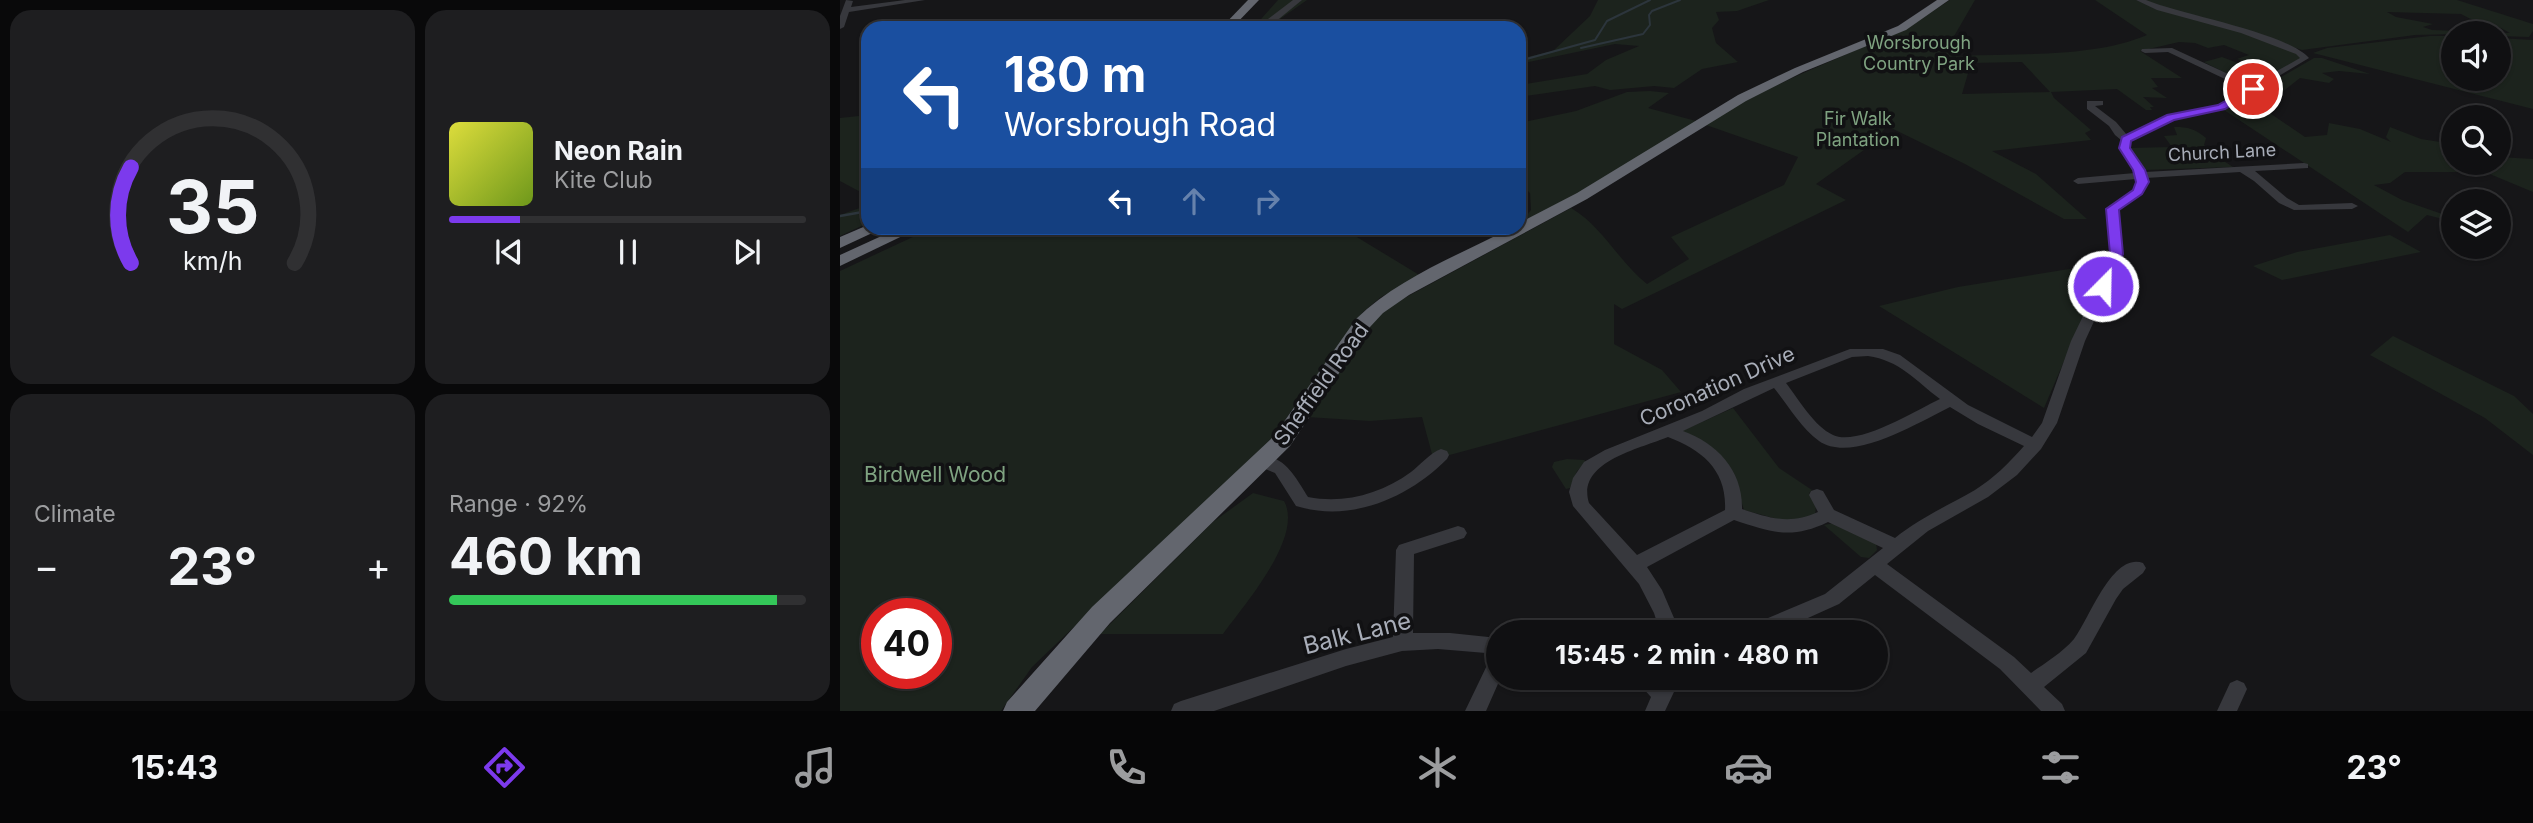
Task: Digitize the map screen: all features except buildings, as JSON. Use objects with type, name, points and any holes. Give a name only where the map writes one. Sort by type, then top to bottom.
[{"type":"highway","points":[[1233,21],[1254,0]]},
{"type":"highway","points":[[1248,21],[1268,0]]},
{"type":"highway","name":"Sheffield Road","points":[[1526,226],[1582,196],[1742,98],[1902,27],[1944,0]]},
{"type":"highway","points":[[840,243],[861,234]]},
{"type":"highway","points":[[840,261],[896,235]]},
{"type":"highway","name":"Sheffield Road","points":[[1017,711],[1101,615],[1282,441],[1363,323],[1391,299],[1510,235]]},
{"type":"street","points":[[840,27],[850,0]]},
{"type":"street","points":[[846,10],[921,0]]},
{"type":"street","points":[[1271,21],[1298,0]]},
{"type":"street","points":[[2126,139],[2171,118],[2221,107],[2301,62],[2305,57],[2244,31],[2171,12],[2140,0]]},
{"type":"street","points":[[2145,51],[2169,50],[2253,89]]},
{"type":"street","points":[[2100,103],[2090,103],[2091,107],[2116,122],[2118,134],[2126,139]]},
{"type":"street","points":[[1784,620],[1832,599],[1875,565],[1895,545],[1930,521],[1983,493],[2011,471],[2035,445],[2049,423],[2078,341],[2116,260],[2113,209],[2138,192],[2143,182],[2124,148],[2126,139]]},
{"type":"street","name":"Church Lane","points":[[2078,181],[2304,166]]},
{"type":"street","points":[[2239,169],[2261,179],[2277,198],[2290,206],[2352,206]]},
{"type":"street","name":"Coronation Drive","points":[[1666,620],[1649,581],[1581,506],[1577,492],[1581,478],[1590,466],[1611,454],[1669,431],[1776,381],[1850,353],[1875,351],[1899,358],[1951,400],[1989,424],[2035,445]]},
{"type":"street","points":[[1776,381],[1824,437],[1844,444],[1869,437],[1951,400]]},
{"type":"street","points":[[1669,431],[1704,447],[1721,466],[1732,490],[1733,513]]},
{"type":"street","points":[[1264,461],[1281,469],[1302,502],[1319,508],[1390,493],[1415,480],[1441,455]]},
{"type":"street","points":[[1817,495],[1828,515],[1895,545]]},
{"type":"street","points":[[1635,565],[1733,513],[1788,530],[1802,527],[1828,515]]},
{"type":"street","points":[[1403,643],[1405,550],[1458,533]]},
{"type":"street","points":[[1875,565],[2007,663],[2054,711]]},
{"type":"street","points":[[2031,685],[2080,646],[2102,604],[2124,574],[2137,568]]},
{"type":"street","name":"Balk Lane","points":[[1181,711],[1232,704],[1317,668],[1403,643],[1443,641],[1486,645]]},
{"type":"street","points":[[1475,711],[1486,688]]},
{"type":"street","points":[[2227,711],[2237,689]]},
{"type":"green space","points":[[1278,0],[1307,0],[1280,19],[1285,21],[1259,21]]},
{"type":"green space","points":[[1598,0],[1769,0],[1737,11],[1716,12],[1719,20],[1712,28],[1716,43],[1738,62],[1702,69],[1674,88],[1654,86],[1610,90],[1595,86],[1526,96],[1526,84],[1587,74],[1606,60],[1639,46],[1615,44],[1526,63],[1526,57],[1553,51],[1590,16]]},
{"type":"green space","points":[[1950,0],[1975,0],[1946,50],[1959,56],[2080,51],[2126,42],[2147,35],[2095,0],[2136,0],[2164,11],[2242,31],[2295,52],[2302,58],[2279,71],[2237,59],[2249,55],[2224,45],[2208,48],[2195,43],[2179,42],[2140,51],[2182,78],[2151,78],[2158,87],[2152,88],[2167,98],[2143,97],[2154,107],[2150,107],[2152,110],[2146,110],[2117,89],[2051,92],[2054,98],[2091,130],[2085,133],[2091,140],[1992,151],[2036,174],[2087,219],[2064,219],[1965,164],[1887,126],[1871,145],[1816,184],[1846,200],[1622,309],[1614,304],[1614,344],[1662,370],[1681,392],[1446,456],[1432,454],[1422,417],[1370,421],[1307,417],[1369,325],[1388,307],[1521,235],[1526,235],[1526,232],[1571,208],[1602,235],[1647,284],[1689,259],[1671,237],[1784,185],[1798,157],[1706,125],[1742,102],[1909,27]],"holes":[[[2022,62],[2050,92],[1962,94],[1971,63]]]},
{"type":"green space","points":[[2141,0],[2457,0],[2533,24],[2529,37],[2511,36],[2511,21],[2474,21],[2461,14],[2387,12],[2396,17],[2433,24],[2423,27],[2441,30],[2441,34],[2415,35],[2302,50]]},
{"type":"green space","points":[[2441,36],[2441,86],[2313,53],[2327,48]]},
{"type":"green space","points":[[2511,39],[2533,40],[2533,109],[2462,91],[2511,91]]},
{"type":"green space","points":[[2222,57],[2261,72],[2277,73],[2253,85],[2247,84],[2204,62]]},
{"type":"green space","points":[[2314,58],[2322,58],[2370,74],[2339,71],[2322,73],[2334,79],[2329,83],[2300,78],[2272,100],[2258,105],[2305,137],[2327,135],[2329,123],[2360,129],[2391,142],[2386,137],[2390,127],[2421,139],[2441,142],[2441,172],[2405,172],[2390,183],[2374,185],[2402,200],[2441,214],[2441,218],[2427,215],[2408,232],[2224,110]]},
{"type":"green space","points":[[1627,92],[1669,93],[1648,108],[1696,121],[1601,180],[1526,221],[1531,210],[1530,193],[1526,189],[1526,122],[1576,111]]},
{"type":"green space","points":[[861,116],[861,192],[840,181],[840,118]]},
{"type":"green space","points":[[2174,127],[2198,132],[2206,138],[2204,145],[2211,153],[2233,167],[2145,170],[2128,148],[2172,147],[2164,136],[2177,135]]},
{"type":"green space","points":[[2511,158],[2533,159],[2533,192],[2492,175],[2511,175]]},
{"type":"green space","points":[[861,208],[861,226],[840,236],[840,215]]},
{"type":"green space","name":"Birdwell Wood","points":[[917,235],[1354,235],[1421,276],[1381,297],[1363,312],[1272,438],[1032,667],[1001,711],[840,711],[840,271]]},
{"type":"green space","points":[[2390,235],[2421,252],[2282,280],[2253,266],[2297,252]]},
{"type":"green space","points":[[2106,263],[2044,408],[1879,306],[1958,287]]},
{"type":"green space","points":[[2393,336],[2514,396],[2533,414],[2533,455],[2485,418],[2370,355]]},
{"type":"green space","points":[[1733,408],[1779,468],[1812,490],[1809,493],[1816,506],[1815,516],[1796,524],[1744,510],[1730,471],[1717,453],[1682,431]]},
{"type":"green space","points":[[1567,459],[1586,462],[1577,471],[1570,488],[1566,489],[1552,467],[1554,462]]},
{"type":"green space","points":[[1253,493],[1284,501],[1288,516],[1286,533],[1269,570],[1223,634],[1100,634],[1213,522]]},
{"type":"green space","points":[[1835,523],[1876,543],[1877,550],[1869,558],[1861,557],[1824,525]]},
{"type":"waterway","points":[[1526,59],[1595,40],[1607,21],[1650,0]]},
{"type":"waterway","points":[[1581,48],[1643,34],[1650,25],[1649,15],[1652,11],[1680,0]]},
{"type":"waterway","points":[[840,216],[861,212]]},
{"type":"route","points":[[2103,286],[2116,260],[2111,214],[2117,204],[2138,192],[2143,182],[2139,170],[2124,148],[2126,139],[2171,118],[2221,107],[2253,89]]},
{"type":"park label","name":"Worsbrough Country Park","points":[[1919,52]]},
{"type":"park label","name":"Fir Walk Plantation","points":[[1858,128]]}]
